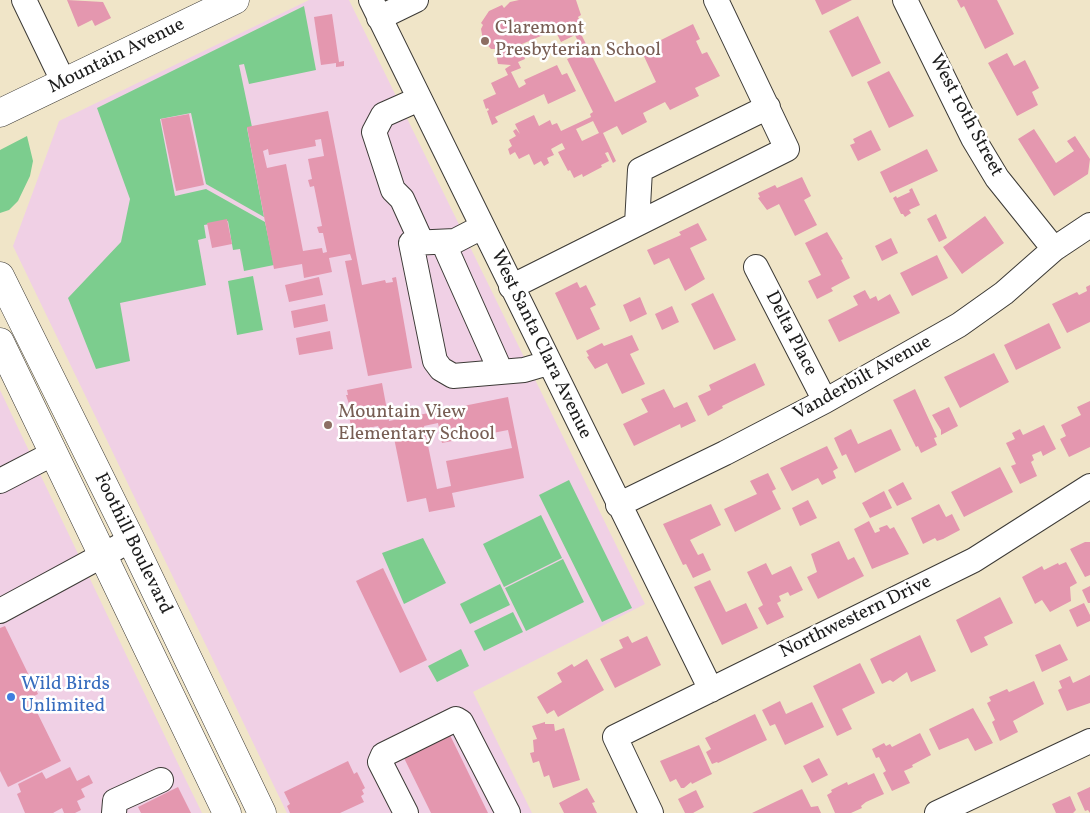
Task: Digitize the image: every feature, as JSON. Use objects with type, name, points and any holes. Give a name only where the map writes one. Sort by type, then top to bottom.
[{"type":"main road","name":"Mountain Avenue","points":[[0,113],[235,0]]},
{"type":"main road","name":"Foothill Boulevard","points":[[0,276],[131,540],[262,813]]},
{"type":"main road","name":"Foothill Boulevard","points":[[0,342],[227,813]]},
{"type":"street","points":[[24,0],[64,83]]},
{"type":"street","points":[[375,9],[416,0]]},
{"type":"street","points":[[511,287],[787,148],[716,0]]},
{"type":"street","name":"West 10th Street","points":[[905,0],[974,138],[997,178],[1054,249]]},
{"type":"street","name":"West Santa Clara Avenue","points":[[375,9],[618,505],[711,690]]},
{"type":"street","points":[[419,99],[383,115],[374,132],[393,190],[402,199],[432,242],[501,372]]},
{"type":"street","points":[[637,224],[640,170],[768,107]]},
{"type":"street","name":"Vanderbilt Avenue","points":[[618,505],[725,453],[825,401],[959,325],[1004,292],[1054,249],[1090,225]]},
{"type":"street","points":[[482,227],[454,241],[411,243],[435,361],[441,369],[453,376],[524,370],[548,363]]},
{"type":"street","name":"Delta Place","points":[[756,266],[825,401]]},
{"type":"street","points":[[0,481],[54,453]]},
{"type":"street","name":"Northwestern Drive","points":[[650,813],[615,737],[974,560],[1090,486]]},
{"type":"street","points":[[0,611],[131,540]]},
{"type":"street","points":[[403,812],[380,762],[383,755],[456,719],[461,722],[508,813]]},
{"type":"street","points":[[937,813],[1090,741]]},
{"type":"street","points":[[114,813],[115,801],[161,780]]},
{"type":"shaded area","name":"Mountain View Elementary School","points":[[309,0],[349,0],[645,604],[473,692],[532,813],[287,813],[13,246],[59,121]]},
{"type":"shaded area","points":[[0,390],[182,772],[202,813],[0,813]]},
{"type":"green space","points":[[304,6],[316,70],[249,84],[244,64],[239,65],[252,127],[247,128],[264,217],[206,184],[191,113],[160,119],[175,196],[206,189],[265,222],[274,265],[244,271],[240,249],[233,250],[228,221],[204,225],[206,238],[198,240],[206,285],[120,303],[130,361],[96,369],[68,298],[121,242],[130,199],[97,108]]},
{"type":"green space","points":[[27,136],[33,161],[30,176],[18,201],[9,210],[0,213],[0,150]]},
{"type":"green space","points":[[253,276],[263,330],[237,335],[228,281]]},
{"type":"green space","points":[[569,480],[632,608],[602,622],[539,495]]},
{"type":"green space","points":[[541,515],[562,558],[504,587],[483,544]]},
{"type":"green space","points":[[423,538],[446,583],[404,604],[382,553]]},
{"type":"green space","points":[[563,559],[584,602],[526,631],[505,588]]},
{"type":"green space","points":[[500,584],[510,605],[470,624],[460,604]]},
{"type":"green space","points":[[513,612],[523,632],[484,651],[474,631]]},
{"type":"green space","points":[[461,649],[469,666],[437,682],[428,666]]},
{"type":"building","points":[[67,0],[103,2],[111,18],[95,26],[92,20],[78,27]]},
{"type":"building","points":[[519,0],[576,0],[581,15],[578,17],[584,30],[580,32],[615,102],[656,82],[641,50],[693,24],[700,39],[696,41],[702,54],[707,52],[720,76],[695,88],[699,96],[670,110],[665,102],[643,113],[647,122],[622,135],[617,126],[603,133],[616,161],[613,163],[608,152],[605,153],[609,161],[601,165],[602,167],[583,177],[582,174],[574,178],[558,152],[565,149],[562,143],[551,149],[554,155],[547,158],[549,163],[544,166],[541,161],[534,165],[529,154],[519,159],[515,152],[510,155],[508,149],[512,146],[509,140],[516,136],[513,131],[516,129],[520,134],[515,124],[534,115],[539,126],[550,120],[552,125],[557,123],[561,131],[591,117],[590,114],[593,112],[567,59],[583,52],[575,35],[561,42],[555,30],[522,44],[525,59],[518,62],[521,68],[511,72],[519,88],[526,84],[524,80],[557,65],[562,75],[567,73],[576,91],[548,104],[544,94],[495,117],[498,122],[492,125],[487,111],[489,110],[488,108],[486,109],[483,100],[496,94],[491,83],[508,75],[505,69],[511,65],[498,64],[495,49],[491,49],[483,40],[481,29],[483,25],[481,23],[489,11],[502,5],[504,8],[510,2]],"holes":[[[593,121],[599,133],[582,141],[576,129]]]},
{"type":"building","points":[[815,0],[852,0],[822,15]]},
{"type":"building","points":[[957,0],[997,0],[1014,34],[985,49],[964,6],[961,8]]},
{"type":"building","points":[[332,14],[339,62],[344,61],[344,66],[336,67],[336,63],[321,65],[314,17]]},
{"type":"building","points":[[858,16],[881,63],[852,77],[829,31]]},
{"type":"building","points":[[1007,53],[1014,66],[1025,60],[1039,88],[1032,92],[1038,105],[1017,116],[988,63]]},
{"type":"building","points":[[889,71],[914,116],[889,128],[867,82]]},
{"type":"building","points":[[328,111],[362,285],[385,280],[386,283],[393,282],[392,278],[396,277],[412,368],[368,376],[345,261],[352,260],[350,254],[329,258],[332,272],[304,278],[302,264],[274,269],[247,127]],"holes":[[[321,139],[324,156],[308,159],[312,179],[308,180],[310,187],[314,186],[322,226],[317,227],[319,233],[323,233],[327,252],[323,253],[322,248],[303,251],[286,164],[267,168],[263,151],[268,149],[269,155],[316,146],[315,140]]]},
{"type":"building","points":[[189,114],[204,185],[176,191],[161,119]]},
{"type":"building","points":[[1034,129],[1056,163],[1074,151],[1067,141],[1075,136],[1090,159],[1088,174],[1054,196],[1018,139]]},
{"type":"building","points":[[871,130],[881,150],[858,161],[850,145],[855,143],[853,139]]},
{"type":"building","points":[[927,149],[938,171],[890,193],[880,172]]},
{"type":"building","points":[[802,177],[811,196],[804,200],[817,225],[795,236],[779,204],[767,210],[758,198],[760,197],[758,193],[775,185],[777,188]]},
{"type":"building","points":[[912,188],[920,205],[909,210],[911,213],[905,217],[901,214],[893,198],[910,192],[909,190]]},
{"type":"building","points":[[936,214],[947,238],[939,242],[927,219]]},
{"type":"building","points":[[985,216],[1004,243],[962,274],[943,247]]},
{"type":"building","points":[[227,219],[232,244],[212,248],[207,223]]},
{"type":"building","points":[[698,223],[707,240],[690,248],[705,279],[685,291],[669,258],[654,265],[647,250],[681,235],[679,232]]},
{"type":"building","points":[[827,232],[843,259],[841,260],[850,278],[831,288],[833,291],[817,299],[808,281],[821,275],[805,243]]},
{"type":"building","points":[[891,238],[898,253],[882,261],[875,246]]},
{"type":"building","points":[[937,255],[948,278],[912,296],[900,273]]},
{"type":"building","points":[[319,277],[323,295],[289,302],[285,285]]},
{"type":"building","points":[[577,282],[580,288],[586,285],[596,305],[590,308],[600,329],[577,340],[555,293]]},
{"type":"building","points":[[1090,285],[1090,322],[1067,333],[1052,304],[1077,292],[1079,295],[1087,291],[1086,287]]},
{"type":"building","points":[[865,290],[870,299],[876,296],[878,301],[890,294],[900,313],[839,342],[828,320],[858,305],[853,296]]},
{"type":"building","points":[[713,293],[736,340],[714,350],[691,304]]},
{"type":"building","points":[[640,297],[647,314],[630,322],[623,305]]},
{"type":"building","points":[[325,304],[328,321],[294,328],[291,311]]},
{"type":"building","points":[[672,306],[679,322],[662,330],[655,314]]},
{"type":"building","points":[[1049,323],[1061,348],[1016,370],[1004,345]]},
{"type":"building","points":[[330,331],[333,349],[299,355],[296,338]]},
{"type":"building","points":[[632,335],[639,350],[630,354],[645,384],[622,394],[607,363],[595,369],[587,357],[589,356],[586,351],[602,343],[604,346]]},
{"type":"building","points":[[994,353],[1009,382],[960,408],[944,377]]},
{"type":"building","points":[[755,363],[765,385],[722,406],[723,408],[708,416],[698,396],[711,390],[709,385]]},
{"type":"building","points":[[382,383],[389,421],[508,397],[524,478],[452,493],[455,507],[429,512],[426,498],[407,502],[393,433],[383,435],[378,426],[352,431],[348,411],[351,410],[346,395],[348,395],[347,390]],"holes":[[[438,423],[442,443],[508,430],[512,448],[446,461],[451,486],[437,489],[424,426]]]},
{"type":"building","points":[[664,389],[674,408],[687,402],[696,421],[681,428],[680,424],[634,446],[623,424],[648,412],[641,399]]},
{"type":"building","points":[[915,389],[937,437],[934,438],[937,445],[921,453],[918,446],[916,447],[893,400]]},
{"type":"building","points":[[1090,401],[1090,447],[1069,457],[1060,439],[1066,436],[1061,425],[1081,415],[1077,407]]},
{"type":"building","points":[[949,407],[958,426],[941,435],[941,430],[932,415]]},
{"type":"building","points":[[1044,425],[1056,449],[1043,456],[1041,451],[1032,455],[1034,460],[1031,462],[1037,476],[1020,484],[1011,466],[1016,464],[1006,443],[1015,439],[1012,433],[1020,429],[1023,435]]},
{"type":"building","points":[[851,429],[858,444],[891,429],[901,450],[855,473],[846,454],[842,456],[834,438]]},
{"type":"building","points":[[827,446],[838,468],[833,471],[836,478],[822,485],[818,478],[792,491],[780,468]]},
{"type":"building","points":[[1000,467],[1013,492],[964,517],[951,492]]},
{"type":"building","points":[[768,473],[776,489],[772,491],[781,509],[735,532],[724,509],[757,494],[750,481]]},
{"type":"building","points":[[903,482],[912,499],[897,506],[888,490]]},
{"type":"building","points":[[884,491],[892,508],[870,518],[862,503]]},
{"type":"building","points":[[808,500],[817,518],[800,526],[792,508]]},
{"type":"building","points":[[711,504],[721,525],[690,540],[698,555],[703,553],[711,570],[693,578],[686,564],[683,565],[663,524]]},
{"type":"building","points":[[939,504],[946,517],[952,514],[960,530],[943,539],[937,541],[935,538],[923,544],[911,518]]},
{"type":"building","points":[[869,521],[875,533],[880,531],[879,528],[887,525],[890,529],[894,527],[909,554],[872,569],[854,529]]},
{"type":"building","points":[[839,541],[848,560],[854,557],[864,576],[818,599],[807,577],[817,572],[811,554]]},
{"type":"building","points":[[1085,542],[1090,542],[1090,575],[1085,577],[1070,549]]},
{"type":"building","points":[[1066,562],[1077,583],[1070,587],[1071,601],[1050,612],[1042,600],[1035,604],[1022,577],[1042,566],[1044,570],[1058,563],[1059,565]]},
{"type":"building","points":[[766,563],[772,575],[791,566],[803,590],[790,596],[788,592],[779,596],[781,601],[777,603],[784,617],[767,625],[758,608],[763,605],[747,572]]},
{"type":"building","points":[[383,568],[427,660],[400,673],[356,581]]},
{"type":"building","points":[[710,580],[726,612],[746,603],[758,628],[722,645],[694,587]]},
{"type":"building","points":[[1090,586],[1090,603],[1088,603],[1082,590]]},
{"type":"building","points":[[1000,597],[1013,623],[984,637],[988,645],[971,653],[956,620]]},
{"type":"building","points":[[1084,603],[1090,615],[1090,621],[1077,627],[1069,610]]},
{"type":"building","points":[[5,626],[38,694],[30,698],[61,761],[8,787],[0,771],[0,628]]},
{"type":"building","points":[[920,635],[936,671],[911,682],[907,672],[893,682],[890,680],[882,684],[870,659]]},
{"type":"building","points":[[628,636],[632,643],[647,636],[661,665],[615,688],[600,659],[623,648],[619,640]]},
{"type":"building","points":[[1060,644],[1068,660],[1042,672],[1035,655]]},
{"type":"building","points":[[587,659],[604,690],[558,717],[554,710],[547,714],[537,697],[562,682],[557,673],[572,664],[574,667]]},
{"type":"building","points":[[860,663],[875,693],[842,709],[852,729],[837,736],[813,686]]},
{"type":"building","points":[[1090,675],[1090,703],[1067,711],[1058,690],[1062,688],[1059,681],[1070,676],[1073,683]]},
{"type":"building","points":[[1034,681],[1044,704],[1013,721],[1018,732],[1000,741],[992,722],[995,720],[987,703],[991,701],[989,697],[1007,689],[1009,692]]},
{"type":"building","points":[[780,701],[786,714],[812,702],[824,727],[785,745],[775,724],[770,726],[762,710]]},
{"type":"building","points":[[973,708],[993,743],[975,751],[968,738],[939,750],[929,729]]},
{"type":"building","points":[[755,714],[767,740],[712,764],[706,752],[711,749],[705,738]]},
{"type":"building","points":[[545,722],[545,724],[554,724],[555,731],[564,728],[580,780],[553,788],[549,775],[544,777],[539,761],[533,763],[530,753],[534,752],[533,740],[537,739],[532,726]]},
{"type":"building","points":[[448,731],[488,813],[431,813],[404,758],[410,755],[408,751]]},
{"type":"building","points":[[920,733],[931,755],[904,771],[910,783],[892,791],[883,773],[886,771],[879,757],[876,758],[872,749],[884,743],[886,746],[890,744],[892,747]]},
{"type":"building","points":[[699,745],[712,774],[692,784],[691,782],[684,788],[681,788],[676,779],[670,782],[660,761]]},
{"type":"building","points":[[819,758],[828,775],[812,783],[803,766]]},
{"type":"building","points":[[348,761],[354,774],[357,772],[365,788],[362,790],[364,794],[361,796],[364,802],[340,813],[290,813],[287,806],[290,804],[284,792]]},
{"type":"building","points":[[70,767],[77,781],[89,775],[93,783],[81,789],[85,797],[77,801],[81,810],[75,813],[64,813],[62,808],[53,813],[25,813],[17,794],[21,792],[18,784],[42,772],[46,779]]},
{"type":"building","points":[[874,773],[884,794],[866,802],[861,806],[862,808],[851,813],[835,813],[827,795],[832,792],[831,790],[847,782],[848,785]]},
{"type":"building","points":[[178,787],[191,813],[141,813],[138,807]]},
{"type":"building","points":[[1090,787],[1090,813],[1088,810],[1085,811],[1077,793]]},
{"type":"building","points":[[587,788],[595,802],[592,803],[597,813],[564,813],[559,803]]},
{"type":"building","points":[[802,789],[811,807],[818,806],[821,813],[752,813]]},
{"type":"building","points":[[696,790],[704,807],[693,813],[685,813],[678,799]]},
{"type":"building","points":[[1070,796],[1076,810],[1073,813],[1056,813],[1052,804]]},
{"type":"place","name":"Claremont Presbyterian School","points":[[485,41]]},
{"type":"place","name":"Mountain View Elementary School","points":[[328,425]]},
{"type":"place","name":"Wild Birds Unlimited","points":[[11,697]]}]
